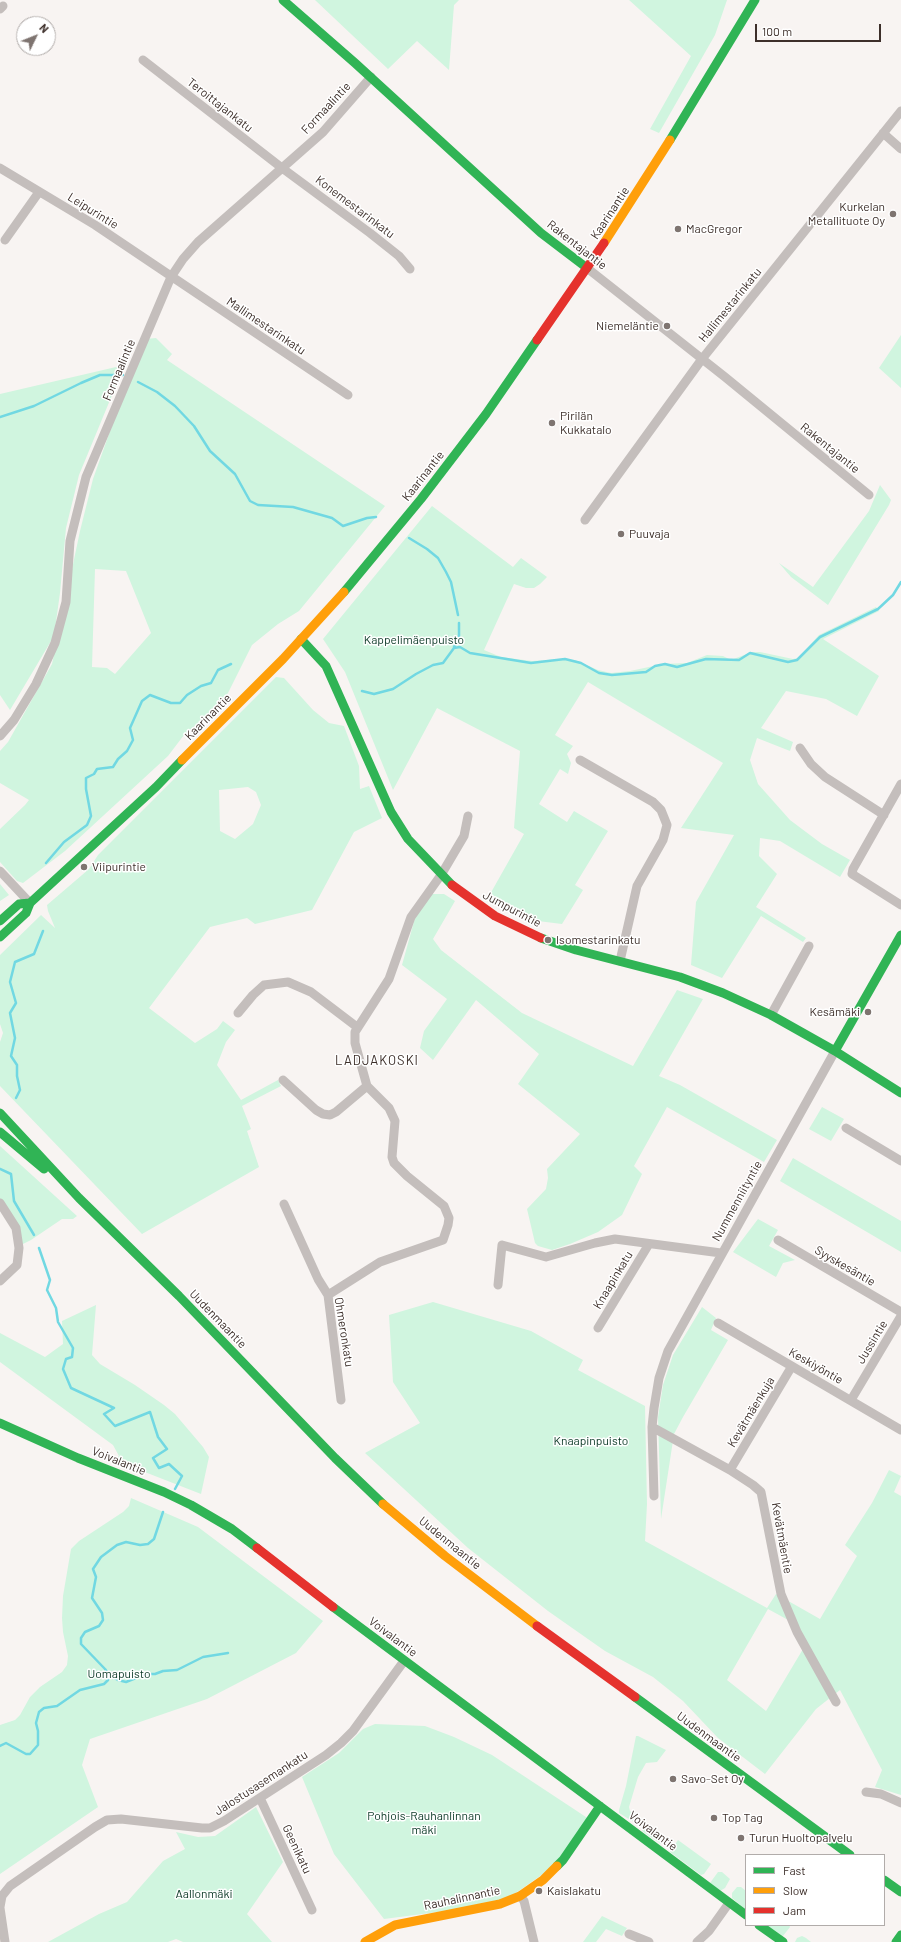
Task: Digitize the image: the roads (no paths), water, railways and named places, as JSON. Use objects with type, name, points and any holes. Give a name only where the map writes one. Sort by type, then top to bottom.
[{"type":"street","name":"Rakentajantie","points":[[283,0],[371,77],[541,233],[702,359],[869,496]]},
{"type":"street","name":"Kaarinantie","points":[[0,937],[26,913],[30,902],[156,787],[301,639],[363,569],[486,414],[587,268],[653,169],[754,0]]},
{"type":"street","name":"Teroittajankatu","points":[[143,60],[282,168]]},
{"type":"street","name":"Formaalintie","points":[[0,736],[14,720],[36,684],[55,643],[66,602],[70,541],[86,478],[171,277],[183,259],[198,242],[323,132],[371,77]]},
{"type":"street","name":"Hallimestarinkatu","points":[[585,520],[702,359],[901,110]]},
{"type":"street","points":[[883,133],[901,149]]},
{"type":"street","name":"Leipurintie","points":[[0,168],[95,225],[171,277]]},
{"type":"street","name":"Konemestarinkatu","points":[[282,168],[370,233],[399,256],[410,269]]},
{"type":"street","points":[[5,240],[39,192]]},
{"type":"street","name":"Mallimestarinkatu","points":[[171,277],[348,394]]},
{"type":"street","name":"Jumpurintie","points":[[301,639],[326,666],[391,812],[408,839],[476,904],[512,926],[555,943],[701,984],[771,1015],[835,1051],[898,1092]]},
{"type":"street","points":[[800,748],[814,768],[824,777],[884,815]]},
{"type":"street","points":[[580,760],[653,802],[661,810],[667,825],[663,840],[637,886],[620,961]]},
{"type":"street","points":[[901,784],[853,869],[852,874],[901,905]]},
{"type":"street","points":[[328,1295],[380,1262],[443,1240],[448,1225],[449,1218],[444,1206],[407,1176],[394,1163],[392,1157],[396,1128],[393,1115],[367,1086],[355,1043],[357,1027],[389,979],[411,917],[443,871],[464,836],[468,816]]},
{"type":"street","points":[[0,871],[30,902]]},
{"type":"street","name":"Kaarinantie","points":[[0,921],[19,904],[30,902]]},
{"type":"street","name":"Nummenniityntie","points":[[654,1496],[652,1427],[659,1378],[668,1351],[721,1253],[901,935]]},
{"type":"street","points":[[771,1015],[809,946]]},
{"type":"street","points":[[238,1013],[252,995],[264,985],[288,982],[311,992],[357,1027]]},
{"type":"street","points":[[283,1080],[316,1110],[323,1114],[330,1115],[336,1112],[367,1086]]},
{"type":"street","points":[[898,1092],[901,1082]]},
{"type":"street","name":"Uudenmaantie","points":[[0,1113],[79,1198],[179,1296],[335,1458],[389,1510],[445,1556],[505,1602],[849,1854]]},
{"type":"street","points":[[846,1128],[901,1161]]},
{"type":"street","name":"Uudenmaantie","points":[[0,1132],[79,1198]]},
{"type":"street","points":[[0,1203],[16,1228],[19,1248],[17,1265],[0,1281]]},
{"type":"street","name":"Ohmeronkatu","points":[[284,1204],[318,1279],[328,1295],[341,1400]]},
{"type":"street","points":[[498,1285],[502,1245],[546,1257],[605,1240],[615,1239],[721,1253]]},
{"type":"street","name":"Syyskesäntie","points":[[778,1240],[901,1312]]},
{"type":"street","name":"Knaapinkatu","points":[[598,1328],[649,1244]]},
{"type":"street","name":"Jussintie","points":[[851,1400],[901,1316]]},
{"type":"street","name":"Keskiyöntie","points":[[718,1323],[901,1430]]},
{"type":"street","name":"Kevätmäenkuja","points":[[730,1470],[792,1366]]},
{"type":"street","name":"Voivalantie","points":[[0,1423],[71,1455],[164,1492],[215,1518],[232,1529],[404,1661],[745,1914]]},
{"type":"street","name":"Kevätmäentie","points":[[652,1427],[730,1470],[754,1485],[761,1492],[781,1594],[797,1632],[836,1702]]},
{"type":"street","name":"Jalostusasemankatu","points":[[5,1942],[0,1907],[2,1896],[10,1886],[100,1823],[114,1818],[210,1828],[224,1821],[326,1756],[347,1738],[404,1661]]},
{"type":"street","points":[[866,1792],[881,1794],[901,1803]]},
{"type":"street","name":"Geenikatu","points":[[260,1798],[312,1910]]},
{"type":"street","name":"Rauhalinnantie","points":[[365,1942],[395,1925],[500,1904],[520,1896],[544,1880],[563,1860],[600,1806]]},
{"type":"street","points":[[885,1881],[901,1892]]},
{"type":"street","points":[[520,1896],[524,1901],[534,1942]]},
{"type":"street","points":[[697,1942],[708,1931],[729,1903]]},
{"type":"street","points":[[760,1926],[783,1942]]},
{"type":"street","points":[[629,1934],[649,1942]]},
{"type":"street","points":[[896,1942],[901,1935]]},
{"type":"waterway","points":[[0,417],[34,406],[100,375],[123,375]]},
{"type":"waterway","points":[[138,382],[157,392],[175,406],[194,426],[210,451],[235,474],[250,501],[258,505],[293,507],[332,518],[343,526],[367,518],[376,517]]},
{"type":"waterway","points":[[409,538],[438,558],[451,582],[458,615]]},
{"type":"waterway","points":[[362,691],[374,694],[393,689],[433,665],[443,663],[454,648],[460,647],[470,653],[531,663],[565,659],[581,663],[599,673],[612,675],[646,672],[655,666],[665,664],[677,667],[706,659],[739,660],[750,653],[788,662],[797,660],[820,637],[878,609],[893,595],[901,582]]},
{"type":"waterway","points":[[454,647],[459,639],[459,623]]},
{"type":"waterway","points":[[46,863],[64,842],[87,825],[91,816],[86,789],[86,778],[94,774],[97,769],[113,767],[118,759],[127,751],[133,740],[130,728],[142,701],[150,695],[171,703],[180,703],[187,695],[201,686],[211,683],[218,670],[231,664]]},
{"type":"waterway","points":[[16,1098],[20,1090],[17,1076],[17,1065],[11,1056],[15,1038],[10,1013],[16,1003],[10,982],[15,962],[34,954],[43,931]]},
{"type":"waterway","points":[[0,1169],[11,1174],[14,1201],[34,1235]]},
{"type":"waterway","points":[[39,1248],[50,1280],[47,1290],[56,1308],[58,1322],[73,1348],[72,1357],[66,1359],[63,1369],[71,1388],[114,1408],[104,1414],[115,1426],[150,1412],[158,1437],[167,1449],[153,1458],[159,1468],[169,1464],[182,1476],[175,1489]]},
{"type":"waterway","points":[[0,1746],[6,1743],[26,1754],[30,1754],[38,1745],[38,1731],[36,1723],[39,1712],[44,1708],[57,1706],[80,1690],[104,1684],[108,1680],[110,1676],[105,1669],[81,1644],[81,1638],[85,1632],[99,1626],[103,1620],[102,1613],[92,1598],[96,1577],[93,1569],[101,1557],[117,1545],[126,1542],[140,1545],[148,1544],[154,1539],[163,1512]]},
{"type":"waterway","points":[[110,1676],[126,1682],[146,1674],[177,1670],[203,1657],[228,1653]]},
{"type":"place","name":"Kurkelan Metallituote Oy","points":[[893,214]]},
{"type":"place","name":"MacGregor","points":[[678,229]]},
{"type":"place","name":"Niemeläntie","points":[[667,326]]},
{"type":"place","name":"Pirilän Kukkatalo","points":[[552,423]]},
{"type":"place","name":"Puuvaja","points":[[621,534]]},
{"type":"place","name":"Viipurintie","points":[[84,867]]},
{"type":"place","name":"Isomestarinkatu","points":[[548,940]]},
{"type":"place","name":"Kesämäki","points":[[868,1012]]},
{"type":"place","name":"Savo-Set Oy","points":[[673,1779]]},
{"type":"place","name":"Top Tag","points":[[714,1818]]},
{"type":"place","name":"Turun Huoltopalvelu","points":[[741,1838]]},
{"type":"place","name":"Kaislakatu","points":[[539,1891]]},
{"type":"district","name":"LADJAKOSKI","points":[[377,1061]]},
{"type":"park label","name":"Kappelimäenpuisto","points":[[414,640]]},
{"type":"park label","name":"Knaapinpuisto","points":[[591,1441]]},
{"type":"park label","name":"Uomapuisto","points":[[119,1674]]},
{"type":"park label","name":"Pohjois-Rauhanlinnan mäki","points":[[424,1823]]},
{"type":"park label","name":"Aallonmäki","points":[[204,1894]]}]
